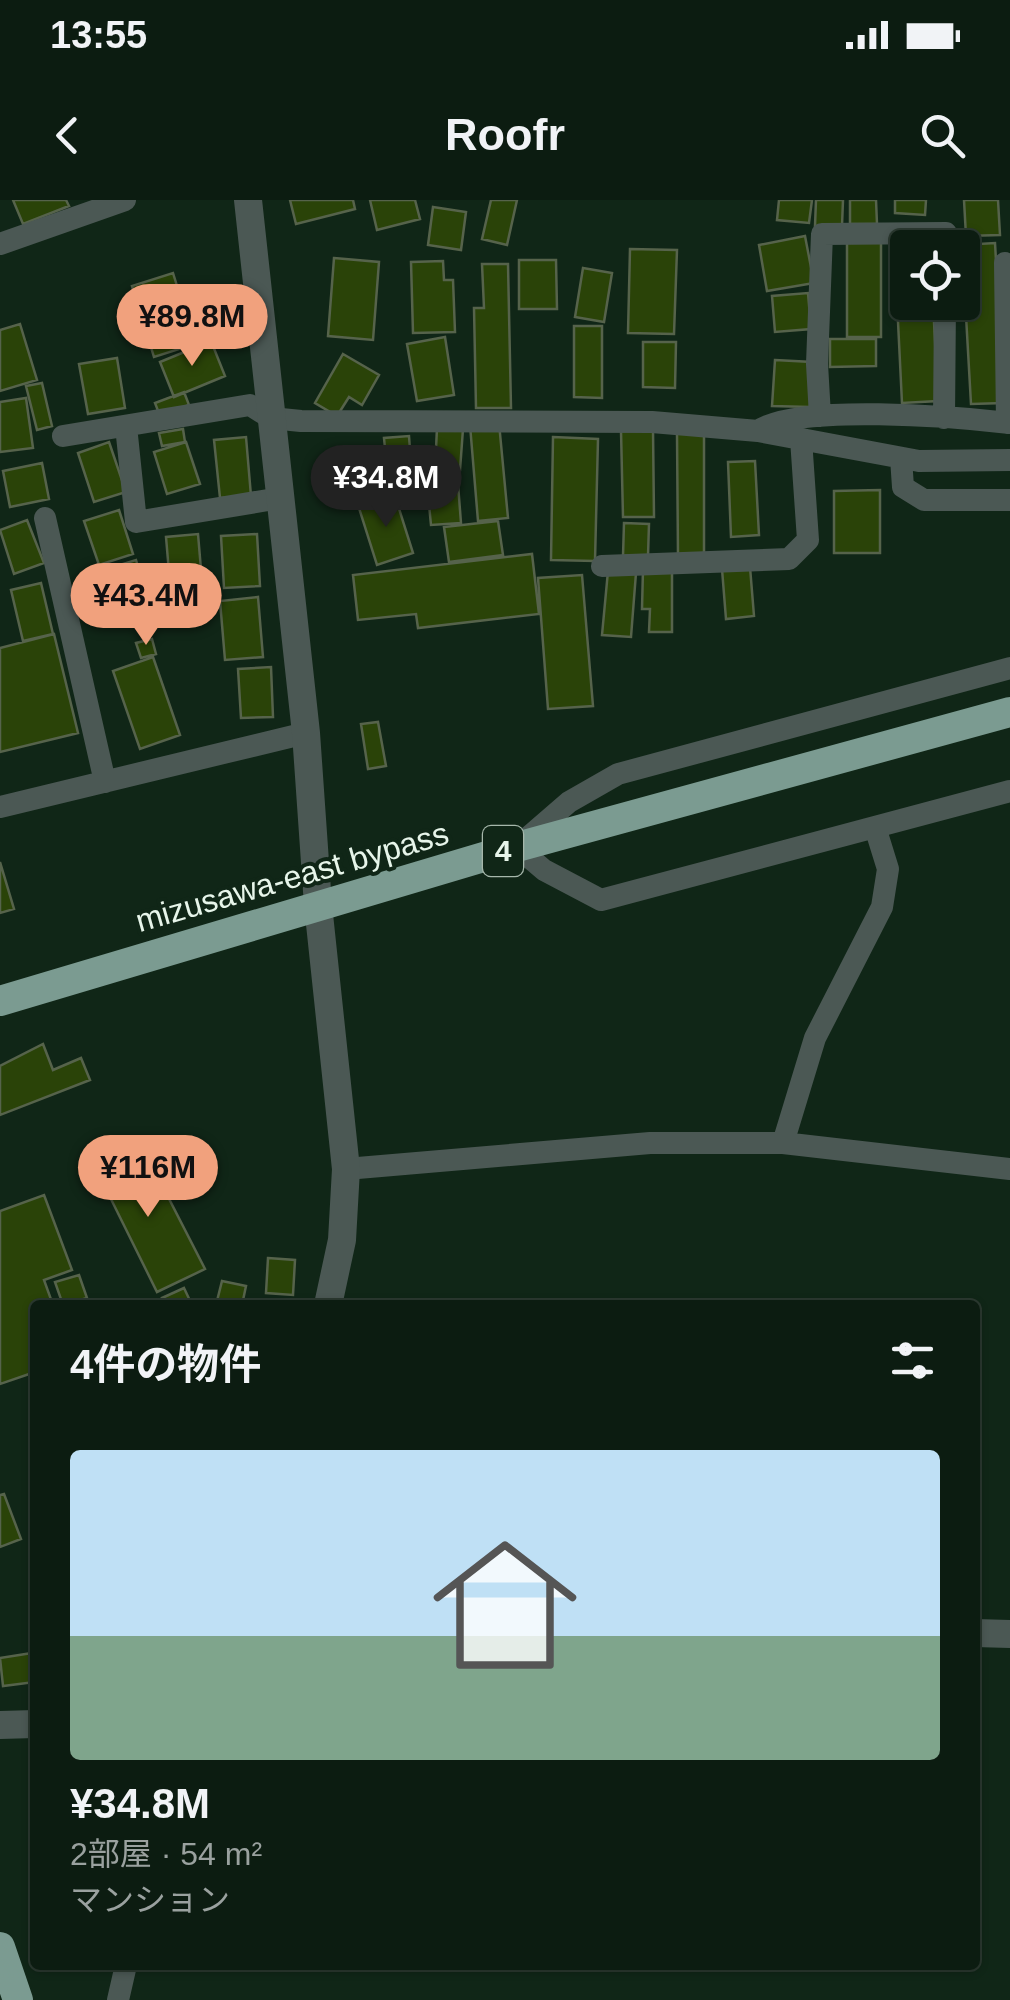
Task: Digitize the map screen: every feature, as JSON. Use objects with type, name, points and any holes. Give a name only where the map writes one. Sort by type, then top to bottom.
[{"type":"highway","name":"mizusawa-east bypass","points":[[0,1000],[517,847],[1010,712]]},
{"type":"highway","points":[[0,1947],[18,2000]]},
{"type":"street","points":[[1,240],[125,200]]},
{"type":"street","points":[[248,200],[306,734],[318,904],[346,1169],[342,1240],[329,1300]]},
{"type":"street","points":[[820,416],[816,364],[822,234],[890,233]]},
{"type":"street","points":[[758,431],[772,421],[820,416],[1009,423],[1005,264]]},
{"type":"street","points":[[944,418],[945,320]]},
{"type":"street","points":[[63,436],[250,406],[272,418],[410,423],[652,422],[758,431],[901,458],[1010,460]]},
{"type":"street","points":[[126,426],[136,522],[280,498]]},
{"type":"street","points":[[602,566],[788,559],[808,540],[801,439]]},
{"type":"street","points":[[901,458],[902,487],[924,500],[1010,500]]},
{"type":"street","points":[[46,518],[105,782]]},
{"type":"street","points":[[1010,668],[618,774],[569,802],[517,847],[544,870],[601,900],[1010,791]]},
{"type":"street","points":[[0,807],[306,734]]},
{"type":"street","points":[[783,1142],[815,1038],[882,907],[888,869],[875,826]]},
{"type":"street","points":[[346,1169],[650,1143],[783,1142],[1010,1169]]},
{"type":"street","points":[[980,1632],[1010,1634]]},
{"type":"street","points":[[0,1725],[30,1724]]},
{"type":"street","points":[[118,2000],[125,1970]]},
{"type":"building","points":[[13,200],[66,200],[69,206],[23,224]]},
{"type":"building","points":[[290,200],[353,200],[355,209],[296,224]]},
{"type":"building","points":[[370,200],[415,200],[420,219],[377,230]]},
{"type":"building","points":[[491,200],[517,200],[507,245],[482,239]]},
{"type":"building","points":[[779,200],[812,200],[809,223],[777,220]]},
{"type":"building","points":[[816,200],[843,200],[842,226],[815,226]]},
{"type":"building","points":[[850,200],[876,200],[877,224],[850,224]]},
{"type":"building","points":[[895,200],[926,200],[925,215],[895,213]]},
{"type":"building","points":[[964,200],[998,200],[1000,235],[980,236],[980,230],[966,230]]},
{"type":"building","points":[[433,207],[466,212],[461,250],[428,245]]},
{"type":"building","points":[[805,236],[814,283],[767,291],[759,245]]},
{"type":"building","points":[[847,239],[881,239],[881,337],[847,337]]},
{"type":"building","points":[[995,243],[1004,403],[971,404],[966,320],[980,320],[980,244]]},
{"type":"building","points":[[630,249],[677,250],[674,334],[628,333]]},
{"type":"building","points":[[334,258],[379,262],[373,340],[328,336]]},
{"type":"building","points":[[519,260],[556,260],[557,309],[519,309]]},
{"type":"building","points":[[443,261],[444,280],[453,280],[455,332],[413,333],[411,262]]},
{"type":"building","points":[[482,264],[508,264],[511,408],[476,408],[474,308],[484,308]]},
{"type":"building","points":[[583,268],[612,273],[604,322],[575,317]]},
{"type":"building","points":[[173,273],[195,344],[154,357],[132,286]]},
{"type":"building","points":[[808,293],[811,329],[775,332],[772,296]]},
{"type":"building","points":[[898,320],[934,320],[938,401],[902,403]]},
{"type":"building","points":[[20,324],[37,380],[0,391],[0,330]]},
{"type":"building","points":[[574,326],[602,326],[602,398],[574,397]]},
{"type":"building","points":[[445,337],[454,395],[417,401],[407,344]]},
{"type":"building","points":[[830,339],[876,339],[876,366],[830,367]]},
{"type":"building","points":[[211,341],[225,376],[174,397],[160,362]]},
{"type":"building","points":[[643,342],[676,342],[675,388],[643,387]]},
{"type":"building","points":[[343,354],[379,375],[362,405],[349,397],[337,416],[315,403]]},
{"type":"building","points":[[117,358],[125,408],[88,414],[79,364]]},
{"type":"building","points":[[775,360],[812,362],[810,407],[772,406]]},
{"type":"building","points":[[42,383],[52,426],[37,430],[26,386]]},
{"type":"building","points":[[184,392],[189,405],[160,416],[155,403]]},
{"type":"building","points":[[26,398],[33,448],[0,452],[0,402]]},
{"type":"building","points":[[499,423],[508,518],[478,521],[470,425]]},
{"type":"building","points":[[437,428],[463,429],[460,470],[435,469]]},
{"type":"building","points":[[183,429],[185,442],[162,446],[159,433]]},
{"type":"building","points":[[653,430],[654,517],[623,517],[621,431]]},
{"type":"building","points":[[677,433],[704,433],[704,556],[678,557]]},
{"type":"building","points":[[409,436],[412,477],[388,479],[384,438]]},
{"type":"building","points":[[246,437],[251,496],[220,498],[214,440]]},
{"type":"building","points":[[553,437],[598,439],[595,561],[551,560]]},
{"type":"building","points":[[109,442],[126,492],[94,502],[78,453]]},
{"type":"building","points":[[186,442],[200,484],[167,494],[154,452]]},
{"type":"building","points":[[755,461],[759,535],[731,537],[728,462]]},
{"type":"building","points":[[42,463],[49,499],[10,507],[3,471]]},
{"type":"building","points":[[457,471],[461,523],[431,525],[426,474]]},
{"type":"building","points":[[880,490],[880,553],[834,553],[834,491]]},
{"type":"building","points":[[395,496],[413,553],[377,565],[359,508]]},
{"type":"building","points":[[119,510],[133,554],[99,565],[84,521]]},
{"type":"building","points":[[27,520],[44,563],[14,574],[0,530]]},
{"type":"building","points":[[498,521],[503,555],[449,562],[444,527]]},
{"type":"building","points":[[624,523],[649,524],[648,556],[623,556]]},
{"type":"building","points":[[198,534],[203,593],[171,596],[166,537]]},
{"type":"building","points":[[257,534],[260,586],[224,588],[221,536]]},
{"type":"building","points":[[532,554],[539,614],[418,628],[416,614],[358,620],[353,575]]},
{"type":"building","points":[[136,560],[150,605],[118,615],[103,570]]},
{"type":"building","points":[[750,567],[754,616],[726,619],[722,569]]},
{"type":"building","points":[[643,569],[672,569],[672,632],[649,632],[650,609],[642,609]]},
{"type":"building","points":[[608,571],[636,573],[631,637],[602,635]]},
{"type":"building","points":[[582,575],[593,706],[548,709],[538,578]]},
{"type":"building","points":[[41,583],[53,634],[23,641],[11,590]]},
{"type":"building","points":[[258,597],[263,657],[225,660],[220,601]]},
{"type":"building","points":[[54,634],[78,733],[0,752],[0,648]]},
{"type":"building","points":[[152,639],[156,654],[141,658],[136,643]]},
{"type":"building","points":[[153,657],[180,735],[140,749],[113,671]]},
{"type":"building","points":[[271,667],[273,717],[241,718],[238,669]]},
{"type":"building","points":[[378,722],[386,766],[368,769],[361,724]]},
{"type":"building","points":[[0,862],[14,909],[0,913]]},
{"type":"building","points":[[43,1044],[53,1070],[81,1058],[90,1080],[0,1115],[0,1066]]},
{"type":"building","points":[[115,1153],[123,1170],[148,1158],[205,1269],[157,1292],[106,1189],[96,1193],[84,1168]]},
{"type":"building","points":[[44,1195],[72,1270],[44,1280],[51,1300],[30,1300],[30,1374],[0,1384],[0,1211]]},
{"type":"building","points":[[268,1258],[295,1260],[293,1295],[266,1293]]},
{"type":"building","points":[[79,1275],[87,1298],[61,1300],[55,1282]]},
{"type":"building","points":[[222,1281],[246,1286],[243,1300],[217,1300]]},
{"type":"building","points":[[184,1288],[190,1300],[163,1300]]},
{"type":"building","points":[[4,1494],[21,1539],[0,1547],[0,1495]]},
{"type":"building","points":[[30,1653],[30,1683],[3,1686],[0,1658]]}]
